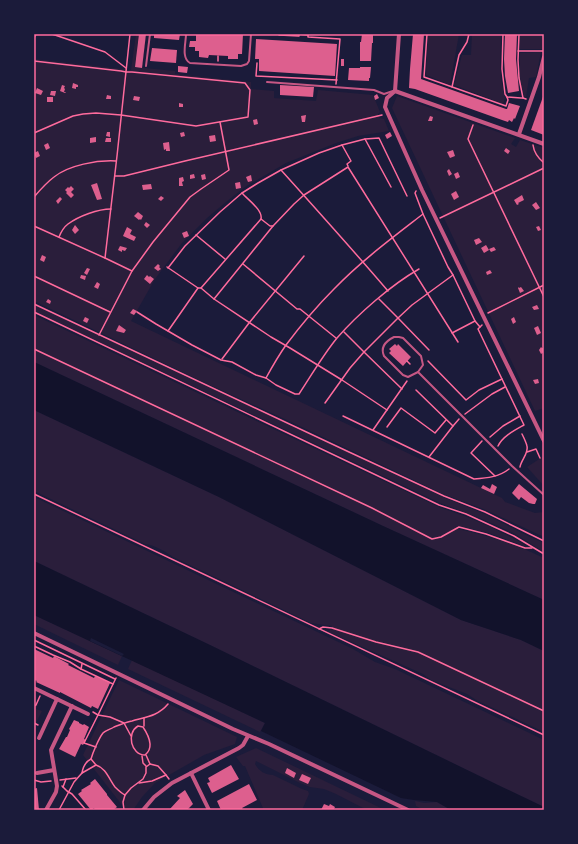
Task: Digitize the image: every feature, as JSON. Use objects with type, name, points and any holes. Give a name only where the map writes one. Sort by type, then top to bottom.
[{"type":"street","points":[[399,34],[395,91],[387,98],[385,107],[436,219],[544,440]]},
{"type":"street","points":[[519,134],[532,100],[544,57]]},
{"type":"street","points":[[395,91],[544,144]]},
{"type":"street","points":[[34,633],[248,736],[269,744],[408,810]]},
{"type":"street","points":[[34,688],[88,714]]},
{"type":"street","points":[[39,738],[57,699]]},
{"type":"street","points":[[46,810],[56,792],[57,786],[52,750],[72,706]]},
{"type":"street","points":[[142,810],[154,797],[172,783],[239,748],[243,745],[248,736]]},
{"type":"street","points":[[37,772],[54,770]]},
{"type":"street","points":[[191,773],[209,810]]},
{"type":"lane","points":[[146,66],[150,34]]},
{"type":"lane","points":[[186,34],[185,52],[187,61],[190,63],[241,66],[247,64],[249,61],[251,34]]},
{"type":"lane","points":[[267,82],[374,90],[384,94],[395,91]]},
{"type":"lane","points":[[397,336],[403,338],[421,356],[422,365],[418,372],[408,377],[403,375],[384,356],[383,346],[387,341],[397,336]]},
{"type":"lane","points":[[418,372],[512,466],[544,495]]},
{"type":"path","points":[[34,38],[36,34]]},
{"type":"path","points":[[52,34],[105,52],[126,68]]},
{"type":"path","points":[[105,258],[130,34]]},
{"type":"path","points":[[278,35],[299,36],[299,34],[308,34],[308,37],[340,39],[336,87]]},
{"type":"path","points":[[427,34],[424,77],[506,106],[508,100],[505,94],[502,69],[502,34]]},
{"type":"path","points":[[452,87],[459,55],[467,42],[469,34]]},
{"type":"path","points":[[519,34],[519,78],[523,98]]},
{"type":"path","points":[[518,51],[544,51]]},
{"type":"path","points":[[34,61],[126,72],[246,83],[250,90],[248,117],[196,126],[122,115],[96,113],[73,116],[34,133]]},
{"type":"path","points":[[257,63],[256,76],[336,80]]},
{"type":"path","points":[[507,97],[532,100]]},
{"type":"path","points":[[115,176],[124,176],[388,113]]},
{"type":"path","points":[[99,335],[132,271],[153,242],[190,197],[229,170],[220,122]]},
{"type":"path","points":[[473,125],[468,139],[544,298]]},
{"type":"path","points":[[386,410],[318,365],[279,341],[270,338],[214,299],[202,288],[198,288],[168,268],[185,246],[196,235],[220,212],[242,194],[281,170],[319,153],[342,145],[365,139],[380,138],[407,196]]},
{"type":"path","points":[[365,139],[392,187]]},
{"type":"path","points":[[533,140],[534,151],[539,159],[544,163]]},
{"type":"path","points":[[214,299],[273,226],[294,204],[304,195],[348,167],[347,164],[351,162],[342,145]]},
{"type":"path","points":[[34,197],[54,177],[68,169],[90,163],[116,161]]},
{"type":"path","points":[[348,167],[458,342]]},
{"type":"path","points":[[436,219],[544,168]]},
{"type":"path","points":[[281,170],[353,249],[388,291]]},
{"type":"path","points":[[415,193],[423,214],[474,321],[480,327]]},
{"type":"path","points":[[202,288],[260,219],[260,211],[242,194]]},
{"type":"path","points":[[59,237],[68,224],[84,215],[105,209],[111,209]]},
{"type":"path","points":[[266,378],[286,346],[335,288],[363,262],[423,214]]},
{"type":"path","points":[[260,219],[270,226],[273,226]]},
{"type":"path","points":[[34,226],[132,271]]},
{"type":"path","points":[[196,235],[225,260]]},
{"type":"path","points":[[221,360],[304,256]]},
{"type":"path","points":[[243,264],[297,309],[300,309],[337,339]]},
{"type":"path","points":[[138,312],[168,331],[221,360],[232,362],[256,375],[266,378],[276,385],[295,394],[299,394],[337,339],[361,314],[388,291],[419,269]]},
{"type":"path","points":[[34,276],[111,312]]},
{"type":"path","points":[[379,299],[398,318],[412,305],[453,276]]},
{"type":"path","points":[[483,316],[544,285]]},
{"type":"path","points":[[168,331],[198,288]]},
{"type":"path","points":[[34,304],[444,496],[485,512],[544,541]]},
{"type":"path","points":[[34,312],[432,502],[466,514],[514,536],[544,554]]},
{"type":"path","points":[[452,333],[474,321]]},
{"type":"path","points":[[478,329],[524,425],[512,432],[500,442],[499,446],[495,449]]},
{"type":"path","points":[[34,349],[372,508],[432,539],[441,537],[459,527],[486,534],[525,548],[534,548]]},
{"type":"path","points":[[325,403],[350,368],[364,352],[402,389]]},
{"type":"path","points":[[407,361],[410,364]]},
{"type":"path","points":[[428,361],[466,400],[479,390],[502,379]]},
{"type":"path","points":[[373,430],[406,383],[408,377]]},
{"type":"path","points":[[429,457],[462,416],[488,396],[506,387]]},
{"type":"path","points":[[416,390],[453,426]]},
{"type":"path","points":[[387,427],[401,408],[435,433],[446,420]]},
{"type":"path","points":[[344,416],[370,430],[373,430],[474,479],[504,473],[512,466]]},
{"type":"path","points":[[495,476],[471,453],[503,426],[520,416]]},
{"type":"path","points":[[521,467],[521,463],[528,447],[522,434]]},
{"type":"path","points":[[527,452],[536,449],[540,458]]},
{"type":"path","points":[[34,494],[544,736]]},
{"type":"path","points":[[319,629],[323,627],[332,628],[376,642],[418,652],[544,711]]},
{"type":"path","points":[[34,640],[115,679]]},
{"type":"path","points":[[37,642],[35,647],[70,662],[81,670],[113,684]]},
{"type":"path","points":[[42,650],[46,646]]},
{"type":"path","points":[[81,670],[82,664]]},
{"type":"path","points":[[83,671],[88,666]]},
{"type":"path","points":[[96,676],[101,672]]},
{"type":"path","points":[[96,747],[84,743],[117,676]]},
{"type":"path","points":[[34,706],[36,705],[42,692]]},
{"type":"path","points":[[82,773],[85,764],[91,759],[103,733],[124,723],[144,718],[159,712],[170,699]]},
{"type":"path","points":[[98,714],[124,723],[129,735],[131,736]]},
{"type":"path","points":[[142,756],[146,755],[149,749],[150,739],[143,727],[144,718]]},
{"type":"path","points":[[124,810],[125,795],[145,776],[146,767],[143,763],[142,756],[137,752],[132,743],[131,736],[135,728],[138,726],[143,727]]},
{"type":"path","points":[[146,755],[150,764]]},
{"type":"path","points":[[91,759],[96,766]]},
{"type":"path","points":[[146,767],[150,764]]},
{"type":"path","points":[[150,764],[158,766],[170,781]]},
{"type":"path","points":[[60,810],[76,778],[82,773],[96,766],[100,766],[104,769],[116,787],[125,795]]},
{"type":"path","points":[[138,783],[152,781],[166,775]]},
{"type":"path","points":[[34,780],[41,782],[76,778]]},
{"type":"path","points":[[63,787],[66,779]]},
{"type":"path","points":[[69,792],[86,810]]},
{"type":"shaded area","points":[[136,34],[139,34],[135,67],[175,71],[175,74],[251,82],[251,89],[274,91],[274,98],[316,101],[318,90],[373,95],[380,112],[378,114],[379,118],[384,119],[389,131],[358,136],[336,143],[286,163],[245,187],[207,218],[182,243],[155,279],[131,321],[502,498],[505,502],[535,513],[544,512],[544,537],[486,510],[443,494],[34,301],[34,59],[131,70]]},
{"type":"shaded area","points":[[428,34],[459,34],[450,85],[426,75]]},
{"type":"shaded area","points":[[472,34],[501,36],[500,64],[505,98],[503,104],[454,85],[462,55],[471,55]]},
{"type":"shaded area","points":[[520,34],[543,34],[542,49],[520,49]]},
{"type":"shaded area","points":[[541,52],[536,77],[529,78],[526,97],[524,96],[520,78],[520,53]]},
{"type":"shaded area","points":[[397,96],[515,138],[511,144],[516,147],[520,140],[544,148],[544,408],[535,411],[392,108]]},
{"type":"shaded area","points":[[34,305],[443,497],[487,515],[544,543],[544,552],[515,534],[478,517],[440,503],[34,311]]},
{"type":"shaded area","points":[[34,315],[439,507],[491,527],[522,543],[527,547],[489,533],[459,526],[455,527],[502,541],[544,558],[544,600],[34,362]]},
{"type":"shaded area","points":[[34,362],[544,600],[544,651],[521,640],[461,620],[219,497],[34,410]]},
{"type":"shaded area","points":[[34,410],[219,497],[461,620],[521,640],[544,651],[544,732],[478,701],[467,694],[431,680],[423,674],[329,632],[332,630],[332,626],[311,623],[159,549],[145,544],[34,491]]},
{"type":"shaded area","points":[[544,456],[544,486],[527,467]]},
{"type":"shaded area","points":[[34,497],[353,649],[375,662],[395,669],[544,740],[544,807],[34,561]]},
{"type":"shaded area","points":[[34,561],[544,807],[544,810],[451,810],[437,802],[401,798],[261,731],[265,723],[34,615]]},
{"type":"shaded area","points":[[34,615],[122,656],[118,665],[34,624]]},
{"type":"shaded area","points":[[132,660],[265,723],[260,732],[128,669]]},
{"type":"shaded area","points":[[119,680],[237,737],[235,744],[204,755],[155,783],[142,797],[133,810],[126,810],[83,755]]},
{"type":"shaded area","points":[[37,704],[36,709],[42,711],[36,723],[34,722],[34,707]]},
{"type":"shaded area","points":[[256,748],[385,810],[367,810],[324,789],[310,787],[300,783],[256,761],[255,764],[262,772],[273,775],[308,791],[309,794],[302,810],[263,810],[245,766],[243,766],[236,757]]},
{"type":"shaded area","points":[[415,801],[424,803],[437,802],[451,810],[424,810],[416,806]]},
{"type":"pier","points":[[91,638],[124,654],[122,656],[90,641]]},
{"type":"building","points":[[139,34],[146,34],[142,68],[135,67]]},
{"type":"building","points":[[154,34],[180,34],[179,40],[154,38]]},
{"type":"building","points":[[196,34],[243,34],[242,54],[238,54],[238,59],[228,59],[228,56],[209,55],[208,58],[199,57],[199,51],[195,51],[195,47],[189,47],[190,41],[196,41]]},
{"type":"building","points":[[362,34],[373,34],[371,61],[360,61],[360,42]]},
{"type":"building","points":[[413,34],[424,34],[421,79],[506,109],[509,103],[520,106],[515,119],[514,118],[512,122],[509,120],[508,122],[409,88]]},
{"type":"building","points":[[505,34],[517,34],[516,59],[519,91],[508,93],[504,59]]},
{"type":"building","points":[[256,39],[337,44],[335,76],[259,71],[259,59],[255,59]]},
{"type":"building","points":[[152,48],[177,50],[176,63],[150,61]]},
{"type":"building","points":[[341,59],[344,59],[344,66],[341,66]]},
{"type":"building","points":[[178,66],[188,67],[187,73],[178,72]]},
{"type":"building","points":[[371,67],[369,81],[348,80],[349,68]]},
{"type":"building","points":[[73,83],[78,85],[76,89],[72,88]]},
{"type":"building","points":[[62,85],[65,86],[65,93],[60,91]]},
{"type":"building","points":[[280,85],[314,87],[313,97],[280,95]]},
{"type":"building","points":[[37,88],[43,91],[41,95],[35,93]]},
{"type":"building","points":[[51,91],[56,91],[55,96],[50,95]]},
{"type":"building","points":[[377,94],[379,98],[375,100],[374,96]]},
{"type":"building","points":[[544,94],[544,135],[531,130]]},
{"type":"building","points":[[107,95],[111,96],[111,99],[106,99]]},
{"type":"building","points":[[134,96],[140,97],[139,101],[133,100]]},
{"type":"building","points":[[47,97],[53,97],[53,102],[47,102]]},
{"type":"building","points":[[179,103],[183,104],[183,107],[179,107]]},
{"type":"building","points":[[306,115],[305,122],[302,122],[301,116]]},
{"type":"building","points":[[430,116],[433,117],[432,121],[428,121]]},
{"type":"building","points":[[257,119],[258,124],[254,125],[253,120]]},
{"type":"building","points":[[107,132],[110,132],[110,137],[106,136]]},
{"type":"building","points":[[184,132],[185,136],[181,137],[180,133]]},
{"type":"building","points":[[390,132],[392,136],[387,139],[385,135]]},
{"type":"building","points":[[215,135],[216,141],[210,142],[209,136]]},
{"type":"building","points":[[96,137],[96,142],[90,143],[90,138]]},
{"type":"building","points":[[106,138],[111,138],[111,142],[105,142]]},
{"type":"building","points":[[169,142],[170,151],[166,151],[166,149],[164,150],[163,143]]},
{"type":"building","points":[[48,143],[50,148],[46,150],[44,145]]},
{"type":"building","points":[[506,148],[510,151],[508,154],[504,151]]},
{"type":"building","points":[[453,150],[455,156],[450,158],[447,152]]},
{"type":"building","points":[[38,151],[40,156],[36,158],[34,153]]},
{"type":"building","points":[[449,169],[452,174],[449,176],[447,171]]},
{"type":"building","points":[[458,172],[460,177],[456,179],[454,174]]},
{"type":"building","points":[[194,174],[195,178],[190,179],[190,175]]},
{"type":"building","points":[[205,174],[206,179],[202,180],[201,175]]},
{"type":"building","points":[[251,175],[252,181],[248,182],[246,177]]},
{"type":"building","points":[[183,177],[183,186],[179,186],[179,178]]},
{"type":"building","points":[[240,182],[241,188],[236,189],[235,183]]},
{"type":"building","points":[[97,183],[102,199],[97,200],[91,185]]},
{"type":"building","points":[[151,184],[152,189],[143,190],[142,185]]},
{"type":"building","points":[[71,186],[74,189],[71,192],[74,195],[71,198],[65,190]]},
{"type":"building","points":[[456,191],[459,197],[454,200],[451,194]]},
{"type":"building","points":[[522,195],[524,200],[517,205],[514,200]]},
{"type":"building","points":[[161,196],[164,198],[161,201],[158,199]]},
{"type":"building","points":[[60,197],[62,199],[58,204],[56,201]]},
{"type":"building","points":[[536,202],[540,208],[536,210],[532,205]]},
{"type":"building","points":[[138,212],[143,216],[141,220],[134,216]]},
{"type":"building","points":[[146,222],[150,225],[147,228],[144,225]]},
{"type":"building","points":[[75,225],[79,230],[75,234],[72,230]]},
{"type":"building","points":[[539,226],[541,230],[538,231],[536,227]]},
{"type":"building","points":[[127,227],[132,230],[130,234],[136,237],[134,241],[123,236]]},
{"type":"building","points":[[187,231],[189,236],[184,238],[182,233]]},
{"type":"building","points":[[479,238],[482,242],[476,245],[474,240]]},
{"type":"building","points":[[486,245],[489,250],[484,253],[481,248]]},
{"type":"building","points":[[120,246],[127,248],[125,251],[122,250],[122,252],[118,250]]},
{"type":"building","points":[[494,247],[496,250],[491,252],[489,249]]},
{"type":"building","points":[[42,255],[46,257],[44,262],[40,260]]},
{"type":"building","points":[[158,264],[161,269],[158,271],[154,268]]},
{"type":"building","points":[[87,268],[90,269],[87,275],[84,273]]},
{"type":"building","points":[[490,270],[492,273],[487,275],[486,272]]},
{"type":"building","points":[[81,275],[86,276],[85,280],[80,278]]},
{"type":"building","points":[[147,275],[154,279],[150,284],[144,279]]},
{"type":"building","points":[[97,282],[100,284],[98,289],[94,287]]},
{"type":"building","points":[[521,287],[524,291],[520,293],[518,288]]},
{"type":"building","points":[[48,299],[51,301],[50,304],[46,302]]},
{"type":"building","points":[[537,305],[539,309],[534,310],[532,307]]},
{"type":"building","points":[[133,309],[137,311],[134,315],[130,313]]},
{"type":"building","points":[[85,317],[89,319],[87,323],[83,321]]},
{"type":"building","points":[[514,317],[516,322],[513,324],[511,319]]},
{"type":"building","points":[[119,325],[126,330],[124,333],[116,331]]},
{"type":"building","points":[[538,326],[541,333],[537,335],[534,328]]},
{"type":"building","points":[[395,344],[397,346],[398,344],[411,357],[403,366],[389,353],[391,351],[389,349]]},
{"type":"building","points":[[541,347],[543,348],[544,352],[541,354],[539,350]]},
{"type":"building","points":[[538,379],[539,383],[535,384],[533,380]]},
{"type":"building","points":[[492,484],[497,487],[494,494],[481,488],[483,485],[490,489]]},
{"type":"building","points":[[519,484],[537,499],[535,504],[529,503],[521,497],[519,500],[512,493]]},
{"type":"building","points":[[34,649],[53,658],[54,656],[94,678],[95,676],[110,683],[98,709],[92,706],[91,708],[60,692],[36,682],[37,681],[34,680]]},
{"type":"building","points":[[74,720],[89,727],[84,739],[86,740],[83,745],[81,744],[75,757],[59,749],[67,737]]},
{"type":"building","points":[[231,765],[239,779],[212,793],[207,783],[210,782],[208,778]]},
{"type":"building","points":[[287,768],[296,773],[294,778],[285,773]]},
{"type":"building","points":[[302,774],[311,778],[308,784],[299,780]]},
{"type":"building","points":[[95,779],[117,807],[113,810],[95,810],[94,808],[91,810],[78,794]]},
{"type":"building","points":[[249,784],[257,800],[242,808],[243,810],[221,810],[217,801]]},
{"type":"building","points":[[37,788],[39,810],[34,810],[34,789]]},
{"type":"building","points":[[185,790],[193,804],[187,810],[169,810],[180,798],[177,796]]},
{"type":"building","points":[[324,804],[329,806],[330,804],[337,810],[321,810]]}]
